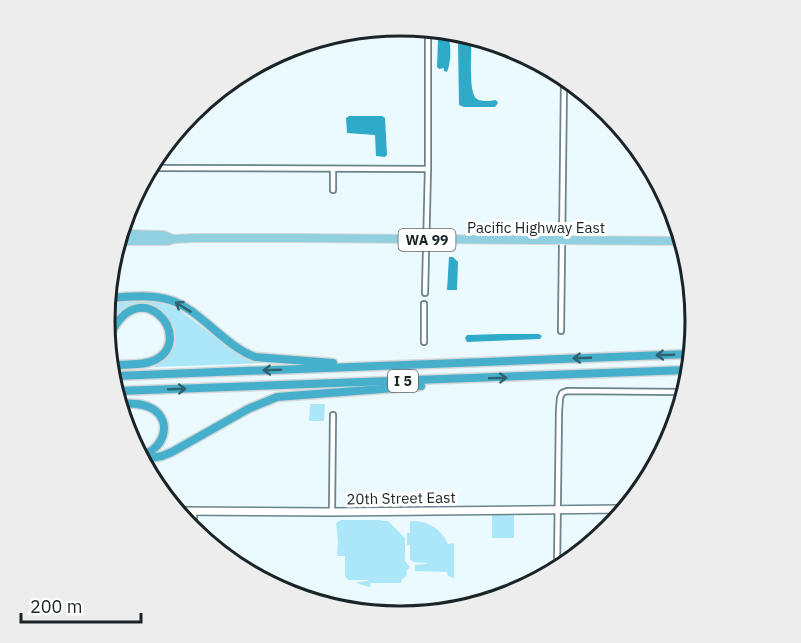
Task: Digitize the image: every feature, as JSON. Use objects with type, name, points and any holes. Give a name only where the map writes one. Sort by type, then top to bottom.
[{"type":"highway","points":[[116,298],[156,297],[176,302],[228,342],[255,357],[327,363],[415,365]]},
{"type":"highway","points":[[115,326],[127,312],[148,309],[158,313],[165,320],[170,338],[168,345],[158,358],[147,363],[118,364]]},
{"type":"highway","name":"I 5","points":[[120,376],[684,354]]},
{"type":"highway","name":"I 5","points":[[124,391],[682,370]]},
{"type":"highway","points":[[150,458],[172,452],[248,409],[278,397],[431,385],[463,379]]},
{"type":"highway","points":[[128,405],[145,406],[156,412],[161,420],[164,430],[160,443],[147,453]]},
{"type":"main road","name":"Pacific Highway East","points":[[129,234],[163,236],[174,239],[674,242]]},
{"type":"main road","name":"Pacific Highway East","points":[[127,241],[174,239]]},
{"type":"main road","points":[[126,245],[141,242]]},
{"type":"main road","name":"20th Street East","points":[[187,511],[613,512]]},
{"type":"street","points":[[425,293],[428,37]]},
{"type":"street","points":[[561,331],[564,88]]},
{"type":"street","points":[[160,168],[428,169]]},
{"type":"street","points":[[333,169],[333,190]]},
{"type":"street","points":[[424,304],[424,342]]},
{"type":"street","points":[[556,561],[559,404],[562,393],[677,392]]},
{"type":"street","points":[[332,512],[333,415]]},
{"type":"street","points":[[194,511],[194,518]]},
{"type":"shaded area","points":[[438,39],[449,40],[447,72],[444,68],[437,67]]},
{"type":"shaded area","points":[[458,42],[471,45],[471,82],[474,96],[481,101],[496,100],[498,103],[495,107],[459,105]]},
{"type":"shaded area","points":[[349,116],[382,116],[385,118],[387,155],[385,157],[376,156],[375,135],[347,133],[346,118]]},
{"type":"shaded area","points":[[449,257],[453,257],[458,262],[457,290],[447,290]]},
{"type":"shaded area","points":[[120,301],[173,305],[232,350],[267,363],[155,367],[172,332],[168,321],[163,313],[147,305],[129,308],[115,320],[116,304]]},
{"type":"shaded area","points":[[539,334],[542,336],[540,339],[467,342],[465,338],[467,335]]},
{"type":"shaded area","points":[[310,404],[325,404],[324,421],[309,421]]},
{"type":"shaded area","points":[[492,514],[514,514],[514,538],[492,538]]},
{"type":"shaded area","points":[[341,520],[388,521],[405,538],[405,561],[410,567],[401,583],[371,583],[369,587],[357,583],[368,580],[348,580],[345,576],[345,556],[337,556],[336,523]]},
{"type":"shaded area","points":[[410,521],[433,526],[448,544],[454,543],[454,579],[448,576],[447,572],[415,571],[415,565],[427,563],[413,562],[410,559],[407,533],[410,533]]}]
